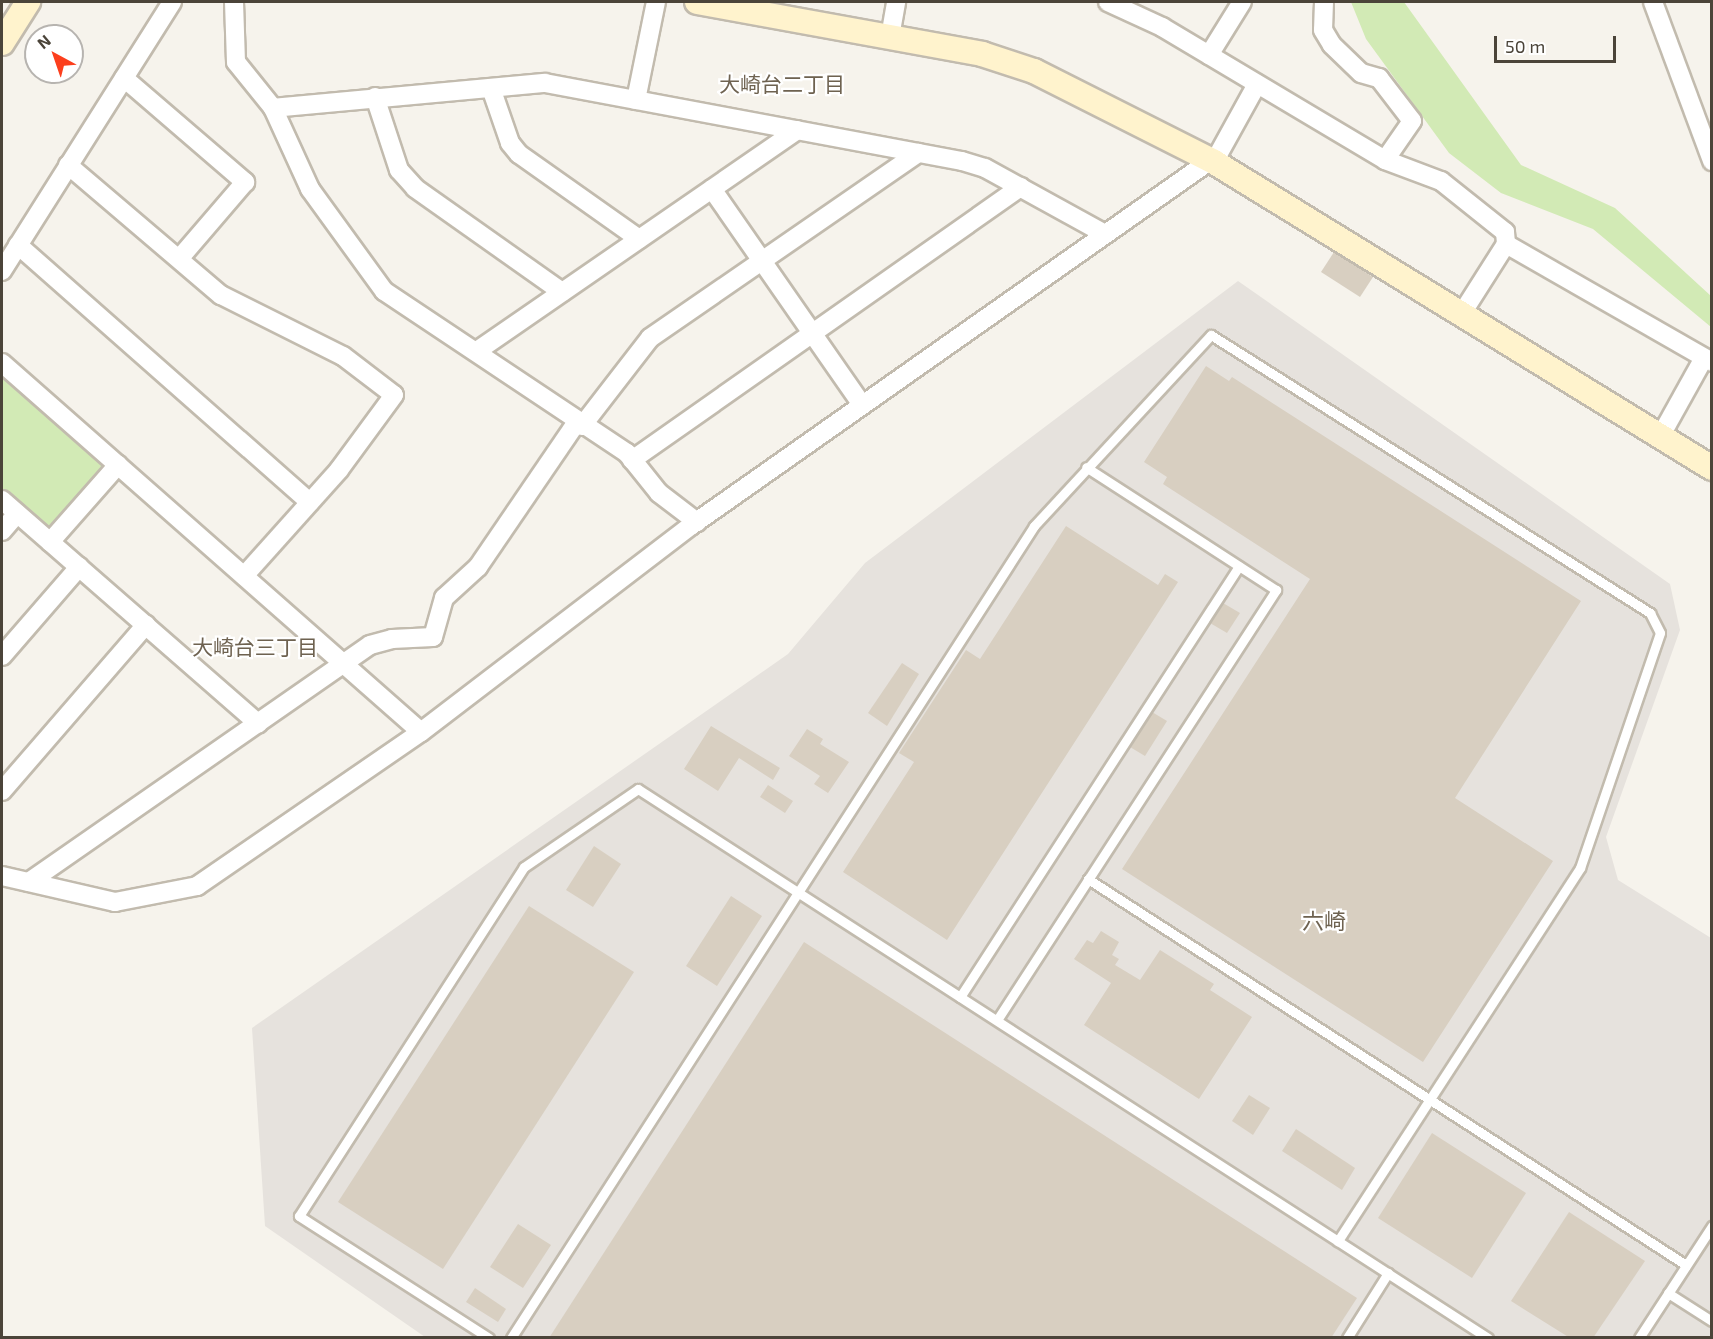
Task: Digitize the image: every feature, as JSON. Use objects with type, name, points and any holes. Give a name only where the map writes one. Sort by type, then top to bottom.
[{"type":"street","points":[[2,43],[28,2]]},
{"type":"street","points":[[2,271],[172,2]]},
{"type":"street","points":[[234,2],[236,62],[273,108],[310,189],[384,291],[477,351],[632,460],[659,493],[697,522]]},
{"type":"street","points":[[636,100],[656,2]]},
{"type":"street","points":[[697,2],[1012,62],[1212,161],[1712,468]]},
{"type":"street","points":[[890,37],[896,2]]},
{"type":"street","points":[[1108,2],[1209,55],[1385,160],[1440,181],[1505,232],[1506,244],[1461,315]]},
{"type":"street","points":[[1209,55],[1242,2]]},
{"type":"street","points":[[1324,2],[1323,30],[1332,45],[1361,73],[1379,78],[1412,121],[1385,160]]},
{"type":"street","points":[[1653,2],[1712,161]]},
{"type":"street","points":[[124,78],[245,182],[179,260]]},
{"type":"street","points":[[273,108],[545,83],[918,153],[985,168],[1105,234]]},
{"type":"street","points":[[2,876],[115,902],[197,886],[421,732],[697,522],[1212,161],[1257,84]]},
{"type":"street","points":[[491,87],[510,143],[519,154],[639,238]]},
{"type":"street","points":[[375,97],[399,170],[415,188],[562,292]]},
{"type":"street","points":[[477,351],[797,130]]},
{"type":"street","points":[[28,882],[370,645],[392,639],[433,637],[444,598],[478,567],[580,424],[650,338],[918,153]]},
{"type":"street","points":[[68,165],[221,295],[343,356],[394,395],[310,502],[244,576]]},
{"type":"street","points":[[632,460],[1021,187]]},
{"type":"street","points":[[712,189],[862,405]]},
{"type":"street","points":[[1506,244],[1708,360],[1660,437]]},
{"type":"street","points":[[18,245],[310,502]]},
{"type":"street","points":[[2,363],[421,732]]},
{"type":"street","points":[[50,542],[118,465]]},
{"type":"street","points":[[2,500],[258,723]]},
{"type":"street","points":[[2,531],[17,514]]},
{"type":"street","points":[[2,656],[79,567]]},
{"type":"street","points":[[2,791],[146,626]]},
{"type":"lane","points":[[511,1338],[1034,526],[1086,467],[1211,335],[1650,613],[1660,633],[1580,868],[1338,1241]]},
{"type":"lane","points":[[997,1020],[1276,590],[1086,467]]},
{"type":"lane","points":[[960,997],[1239,566]]},
{"type":"lane","points":[[489,1338],[299,1216],[524,867],[638,789],[1488,1338]]},
{"type":"lane","points":[[1088,879],[1686,1265]]},
{"type":"lane","points":[[1639,1338],[1712,1226]]},
{"type":"lane","points":[[1347,1338],[1388,1273]]},
{"type":"lane","points":[[1668,1293],[1712,1321]]},
{"type":"shaded area","points":[[1238,281],[1670,584],[1680,630],[1606,837],[1618,880],[1711,938],[1711,1337],[425,1337],[265,1226],[252,1028],[788,654],[865,563]]},
{"type":"green space","points":[[1351,2],[1404,2],[1521,165],[1615,208],[1711,296],[1711,327],[1593,229],[1501,193],[1449,153],[1366,39]]},
{"type":"green space","points":[[2,376],[103,464],[104,472],[56,530],[39,528],[2,494]]},
{"type":"building","points":[[1334,252],[1373,277],[1360,297],[1321,272]]},
{"type":"building","points":[[1206,366],[1229,381],[1232,377],[1581,601],[1455,798],[1553,861],[1423,1062],[1122,869],[1310,579],[1163,484],[1167,477],[1144,462]]},
{"type":"building","points":[[1066,526],[1158,585],[1165,574],[1178,582],[947,940],[843,872],[914,762],[899,753],[966,650],[980,659]]},
{"type":"building","points":[[1223,603],[1240,613],[1227,633],[1210,623]]},
{"type":"building","points":[[902,663],[919,674],[887,726],[868,713]]},
{"type":"building","points":[[1152,712],[1167,721],[1145,756],[1130,747]]},
{"type":"building","points":[[711,726],[780,768],[773,780],[739,758],[718,791],[684,769]]},
{"type":"building","points":[[807,729],[823,739],[820,744],[849,762],[828,793],[814,784],[820,776],[789,756]]},
{"type":"building","points":[[768,785],[793,801],[785,813],[760,797]]},
{"type":"building","points":[[594,846],[621,864],[593,907],[566,890]]},
{"type":"building","points":[[731,896],[762,916],[717,986],[686,966]]},
{"type":"building","points":[[529,906],[634,972],[443,1269],[338,1202]]},
{"type":"building","points":[[1101,931],[1119,942],[1112,955],[1119,959],[1115,965],[1140,980],[1160,950],[1214,984],[1210,990],[1252,1017],[1199,1099],[1084,1025],[1111,983],[1074,959],[1087,940],[1093,943]]},
{"type":"building","points":[[804,942],[1357,1298],[1331,1338],[549,1338]]},
{"type":"building","points":[[1249,1095],[1270,1108],[1253,1135],[1232,1121]]},
{"type":"building","points":[[1296,1129],[1355,1168],[1342,1190],[1282,1151]]},
{"type":"building","points":[[1432,1133],[1526,1193],[1472,1278],[1378,1218]]},
{"type":"building","points":[[1569,1212],[1645,1261],[1593,1338],[1570,1338],[1511,1301]]},
{"type":"building","points":[[518,1224],[551,1245],[523,1288],[490,1267]]},
{"type":"building","points":[[475,1288],[506,1309],[498,1322],[466,1302]]},
{"type":"district","name":"大崎台二丁目","points":[[782,84]]},
{"type":"district","name":"大崎台三丁目","points":[[255,647]]},
{"type":"district","name":"六崎","points":[[1324,921]]}]
